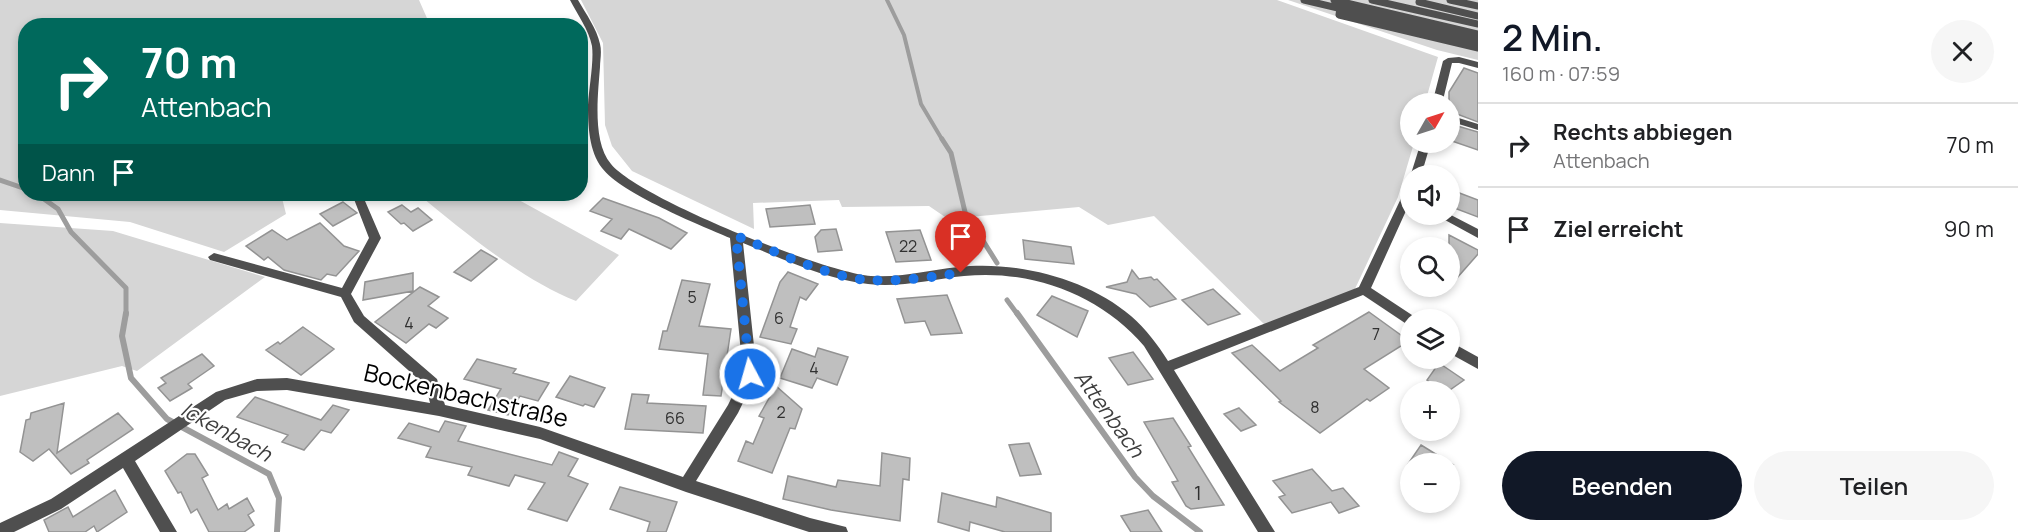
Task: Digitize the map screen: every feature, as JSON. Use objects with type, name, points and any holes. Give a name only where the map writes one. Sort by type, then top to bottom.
[{"type":"street","points":[[574,0],[583,18]]},
{"type":"street","points":[[588,29],[596,45],[593,128],[607,167],[626,183],[736,236],[830,272],[866,280],[897,280],[981,270],[1020,274],[1060,282],[1115,310],[1140,332],[1166,368],[1267,532]]},
{"type":"street","points":[[1440,93],[1448,61],[1451,59],[1478,64]]},
{"type":"street","points":[[1460,122],[1478,128]]},
{"type":"street","points":[[345,294],[375,238],[360,201]]},
{"type":"street","points":[[1166,368],[1364,290],[1400,216]]},
{"type":"street","points":[[1460,225],[1478,234]]},
{"type":"street","points":[[686,485],[734,409],[750,374],[736,236]]},
{"type":"street","points":[[214,257],[345,294],[359,319],[432,383],[439,410]]},
{"type":"street","points":[[1364,290],[1400,313]]},
{"type":"street","points":[[1460,353],[1478,364]]},
{"type":"street","name":"Bockenbachstraße","points":[[0,531],[56,504],[221,396],[257,385],[287,384],[439,410],[540,433],[686,485],[810,525],[840,532]]},
{"type":"street","points":[[125,458],[169,532]]},
{"type":"lane","points":[[1323,0],[1419,17],[1478,24]]},
{"type":"lane","points":[[1372,0],[1478,41]]},
{"type":"lane","points":[[1398,0],[1419,17],[1478,41]]},
{"type":"lane","points":[[1436,0],[1478,11]]},
{"type":"lane","points":[[1450,0],[1478,11]]},
{"type":"lane","points":[[1465,0],[1478,11]]},
{"type":"lane","points":[[1306,2],[1341,4]]},
{"type":"lane","points":[[1341,4],[1339,15],[1419,17],[1478,41]]},
{"type":"lane","points":[[1374,26],[1419,17],[1478,11]]},
{"type":"shaded area","points":[[0,0],[419,0],[427,18],[18,18],[18,201],[283,201],[286,214],[224,252],[130,222],[0,210]]},
{"type":"shaded area","points":[[581,0],[1277,0],[1438,57],[1428,93],[1400,93],[1400,153],[1411,153],[1407,165],[1400,165],[1398,197],[1354,291],[1265,325],[1154,216],[1108,225],[1079,207],[948,219],[929,206],[842,207],[839,200],[753,203],[754,229],[632,171],[612,146],[605,125],[603,43]]},
{"type":"shaded area","points":[[1288,0],[1478,0],[1478,60],[1437,50]]},
{"type":"shaded area","points":[[427,201],[521,201],[619,255],[576,301],[535,280],[474,239]]},
{"type":"shaded area","points":[[0,223],[113,231],[265,277],[137,371],[122,366],[0,396]]},
{"type":"building","points":[[1464,68],[1478,73],[1478,122],[1460,115],[1460,93],[1449,92]]},
{"type":"building","points":[[1460,127],[1478,132],[1478,150],[1460,144]]},
{"type":"building","points":[[1460,193],[1478,200],[1478,217],[1460,210]]},
{"type":"building","points":[[603,198],[659,218],[687,233],[671,249],[629,229],[621,239],[601,231],[612,219],[590,211]]},
{"type":"building","points":[[343,202],[357,213],[333,226],[320,214]]},
{"type":"building","points":[[402,205],[411,212],[418,208],[432,220],[413,231],[388,212]]},
{"type":"building","points":[[810,205],[815,224],[770,227],[766,209]]},
{"type":"building","points":[[320,223],[344,246],[359,251],[336,276],[327,274],[321,280],[284,270],[268,257],[264,260],[246,246],[272,230],[287,240]]},
{"type":"building","points":[[836,229],[842,250],[818,252],[815,237],[821,230]]},
{"type":"building","points":[[920,230],[931,260],[896,262],[886,232]]},
{"type":"building","points":[[1023,240],[1071,247],[1074,264],[1025,259]]},
{"type":"building","points":[[1460,241],[1478,250],[1478,254],[1460,274]]},
{"type":"building","points":[[481,250],[497,259],[471,281],[454,272]]},
{"type":"building","points":[[1132,270],[1139,279],[1151,277],[1154,280],[1157,279],[1176,299],[1150,307],[1136,294],[1106,287],[1127,282]]},
{"type":"building","points":[[788,272],[818,284],[806,300],[800,297],[790,327],[797,329],[791,344],[760,337],[780,282]]},
{"type":"building","points":[[413,273],[413,291],[363,300],[365,282]]},
{"type":"building","points":[[682,280],[710,284],[699,326],[731,329],[721,396],[703,395],[708,354],[659,349],[663,331],[667,331]]},
{"type":"building","points":[[420,287],[439,297],[428,306],[448,318],[436,328],[429,324],[406,343],[375,322]]},
{"type":"building","points":[[1213,289],[1240,314],[1208,325],[1182,300]]},
{"type":"building","points":[[947,295],[962,333],[931,335],[925,321],[905,323],[897,299]]},
{"type":"building","points":[[1052,296],[1088,311],[1077,337],[1037,315]]},
{"type":"building","points":[[1369,312],[1400,334],[1400,347],[1364,369],[1389,388],[1370,401],[1367,399],[1320,433],[1279,402],[1281,401],[1232,353],[1252,345],[1280,371],[1318,348],[1313,345]]},
{"type":"building","points":[[303,327],[334,349],[301,375],[266,350],[278,342],[280,344]]},
{"type":"building","points":[[818,348],[848,357],[837,385],[817,378],[812,388],[780,378],[792,349],[815,357]]},
{"type":"building","points":[[1133,352],[1153,379],[1128,385],[1109,358]]},
{"type":"building","points":[[202,354],[214,366],[188,384],[192,388],[170,401],[158,388],[166,383],[161,378]]},
{"type":"building","points":[[477,359],[516,369],[513,373],[549,383],[538,401],[520,396],[508,415],[488,410],[501,389],[464,379]]},
{"type":"building","points":[[1435,369],[1448,369],[1464,380],[1460,383],[1460,381],[1427,380]]},
{"type":"building","points":[[570,376],[605,388],[594,407],[585,404],[583,406],[556,397]]},
{"type":"building","points":[[776,386],[802,409],[795,429],[790,428],[772,473],[738,461],[746,441],[753,444],[764,418],[759,416]]},
{"type":"building","points":[[632,394],[649,395],[647,403],[706,406],[703,433],[625,429]]},
{"type":"building","points":[[255,397],[321,420],[333,405],[349,410],[331,433],[321,430],[304,450],[282,442],[288,435],[237,417]]},
{"type":"building","points":[[64,403],[57,453],[118,413],[133,429],[87,460],[89,463],[71,474],[49,449],[33,461],[20,452],[26,420],[30,419],[31,413]]},
{"type":"building","points":[[1239,408],[1256,425],[1241,431],[1224,414]]},
{"type":"building","points":[[1173,418],[1224,505],[1191,509],[1186,506],[1172,482],[1178,481],[1144,422]]},
{"type":"building","points":[[445,421],[466,426],[458,441],[552,465],[559,452],[578,459],[568,476],[588,484],[567,521],[528,509],[545,483],[515,475],[509,486],[468,475],[472,467],[426,457],[431,447],[398,438],[409,423],[439,432]]},
{"type":"building","points":[[1029,443],[1041,474],[1020,476],[1009,445]]},
{"type":"building","points":[[1421,445],[1434,453],[1416,453]]},
{"type":"building","points":[[882,453],[910,458],[909,480],[903,479],[900,521],[831,510],[783,499],[788,476],[836,487],[838,480],[880,486]]},
{"type":"building","points":[[187,454],[195,454],[208,475],[202,478],[218,510],[227,504],[229,509],[247,498],[254,511],[248,515],[254,525],[244,532],[209,532],[197,509],[191,513],[181,492],[178,493],[165,471]]},
{"type":"building","points":[[1312,469],[1332,491],[1343,488],[1359,506],[1339,513],[1331,502],[1292,513],[1279,497],[1285,495],[1273,481]]},
{"type":"building","points":[[620,487],[677,502],[666,532],[647,532],[650,522],[610,509]]},
{"type":"building","points":[[115,490],[127,512],[97,532],[94,526],[85,532],[49,532],[44,520],[68,507],[73,517]]},
{"type":"building","points":[[942,493],[996,507],[997,497],[1051,513],[1051,532],[1005,532],[970,522],[969,531],[938,522]]},
{"type":"building","points":[[1148,510],[1162,532],[1131,532],[1121,516]]},
{"type":"waterway","name":"Attenbach","points":[[887,0],[904,35],[921,104],[943,141]]},
{"type":"waterway","name":"Attenbach","points":[[942,139],[951,153],[965,212],[997,263]]},
{"type":"waterway","name":"Ickenbach","points":[[0,180],[18,186]]},
{"type":"waterway","name":"Ickenbach","points":[[47,201],[58,209],[71,232],[126,288],[126,313]]},
{"type":"waterway","name":"Attenbach","points":[[1007,300],[1018,315]]},
{"type":"waterway","name":"Ickenbach","points":[[126,313],[122,336],[131,378],[167,419],[269,474],[279,498],[277,532]]},
{"type":"waterway","name":"Attenbach","points":[[1017,313],[1135,477],[1153,496],[1200,532]]},
{"type":"route","points":[[750,374],[736,236],[830,272],[866,280],[897,280],[961,273]]}]
